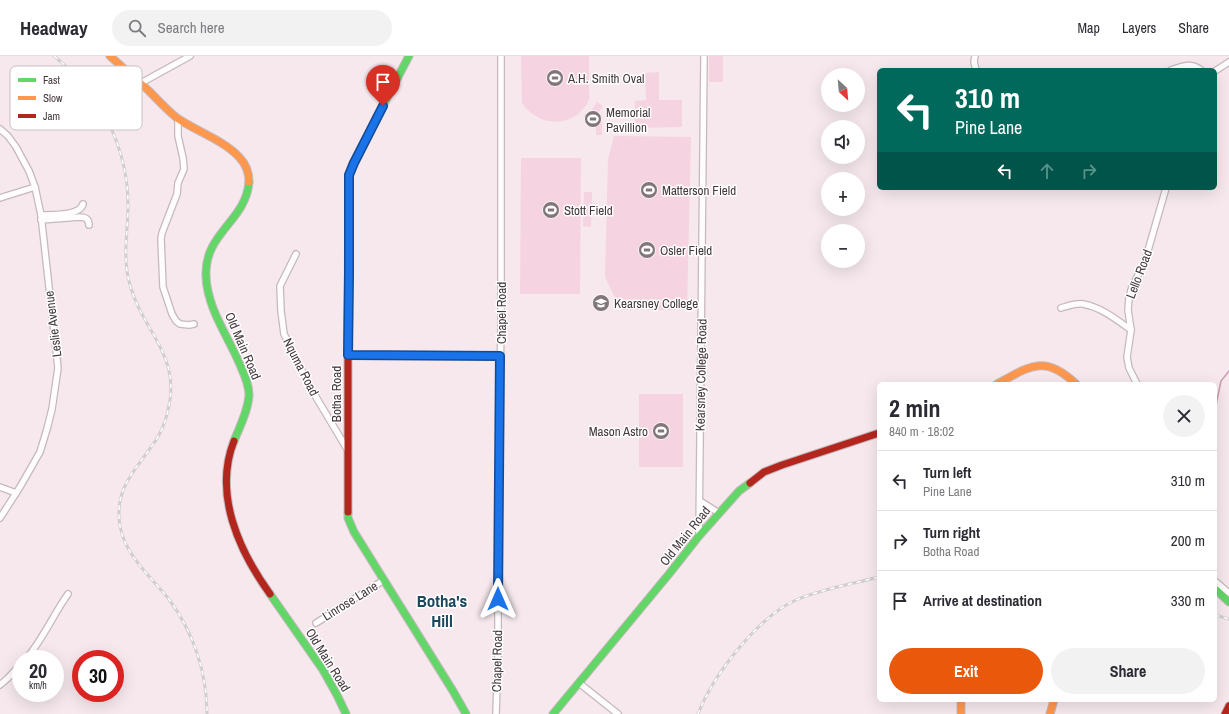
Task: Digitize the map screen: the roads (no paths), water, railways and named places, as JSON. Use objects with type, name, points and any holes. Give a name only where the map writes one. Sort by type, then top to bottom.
[{"type":"main road","name":"Old Main Road","points":[[110,56],[121,66]]},
{"type":"main road","name":"Botha Road","points":[[409,56],[349,175],[348,518],[354,532],[449,684],[466,714]]},
{"type":"main road","name":"Old Main Road","points":[[142,85],[178,119],[236,153],[245,165],[249,178],[248,192],[244,203],[234,218],[216,239],[206,268],[207,288],[210,297],[219,322],[239,362],[248,387],[248,401],[246,410],[231,451],[226,474],[231,517],[238,541],[250,565],[313,655],[334,689],[346,714]]},
{"type":"main road","points":[[1001,382],[1039,366],[1050,366],[1061,370],[1074,382]]},
{"type":"main road","name":"Old Main Road","points":[[553,714],[699,536],[739,491],[764,472],[877,434]]},
{"type":"main road","points":[[1217,591],[1229,602]]},
{"type":"main road","points":[[961,702],[961,714]]},
{"type":"main road","points":[[1050,714],[1053,702]]},
{"type":"main road","points":[[1225,714],[1229,706]]},
{"type":"street","points":[[142,82],[190,56]]},
{"type":"street","name":"Chapel Road","points":[[496,714],[498,655],[498,496],[502,149],[500,100],[501,56]]},
{"type":"street","name":"Kearsney College Road","points":[[699,536],[704,56]]},
{"type":"street","points":[[975,56],[974,62],[976,68]]},
{"type":"street","points":[[1217,70],[1229,62]]},
{"type":"street","points":[[1176,68],[1189,65],[1198,68]]},
{"type":"street","points":[[178,119],[178,136],[184,169],[178,183],[177,194],[162,232],[163,287],[172,314],[176,321],[183,324],[194,324]]},
{"type":"street","name":"Leslie Avenue","points":[[0,129],[8,136],[18,151],[29,171],[35,187],[41,218],[56,340],[58,372],[52,409],[44,441],[34,463],[0,518]]},
{"type":"street","points":[[0,198],[35,187]]},
{"type":"street","name":"Lello Road","points":[[1136,382],[1131,372],[1127,351],[1131,330],[1128,310],[1130,292],[1147,256],[1165,190]]},
{"type":"street","points":[[41,218],[76,212],[82,207],[83,204]]},
{"type":"street","points":[[41,218],[85,217],[88,219],[89,225]]},
{"type":"street","name":"Nquma Road","points":[[296,254],[280,286],[284,334],[310,387],[348,451]]},
{"type":"street","points":[[1061,308],[1083,304],[1114,318],[1131,330]]},
{"type":"street","points":[[348,355],[500,356]]},
{"type":"street","points":[[0,487],[16,493]]},
{"type":"street","points":[[700,502],[719,513]]},
{"type":"street","name":"Linrose Lane","points":[[316,623],[384,580]]},
{"type":"street","points":[[1217,582],[1229,593]]},
{"type":"street","points":[[33,650],[68,594]]},
{"type":"street","points":[[0,685],[12,674]]},
{"type":"street","points":[[579,683],[618,714]]},
{"type":"waterway","points":[[1217,400],[1221,381],[1229,371]]},
{"type":"railway","points":[[54,56],[65,66]]},
{"type":"railway","points":[[111,130],[123,162],[127,183],[128,205],[126,265],[130,285],[135,300],[163,354],[171,383],[170,400],[161,431],[130,476],[121,498],[119,511],[120,526],[123,537],[133,556],[168,598],[185,624],[197,653],[201,668],[207,714]]},
{"type":"railway","points":[[698,714],[714,682],[738,649],[752,633],[781,608],[796,600],[816,593],[877,577]]},
{"type":"railway","points":[[1217,616],[1229,619]]},
{"type":"place","name":"A.H. Smith Oval","points":[[555,78]]},
{"type":"place","name":"Memorial Pavillion","points":[[593,119]]},
{"type":"place","name":"Matterson Field","points":[[649,190]]},
{"type":"place","name":"Stott Field","points":[[551,210]]},
{"type":"place","name":"Osler Field","points":[[647,250]]},
{"type":"place","name":"Kearsney College","points":[[601,303]]},
{"type":"place","name":"Mason Astro","points":[[661,431]]},
{"type":"district","name":"Botha's Hill","points":[[442,610]]}]
